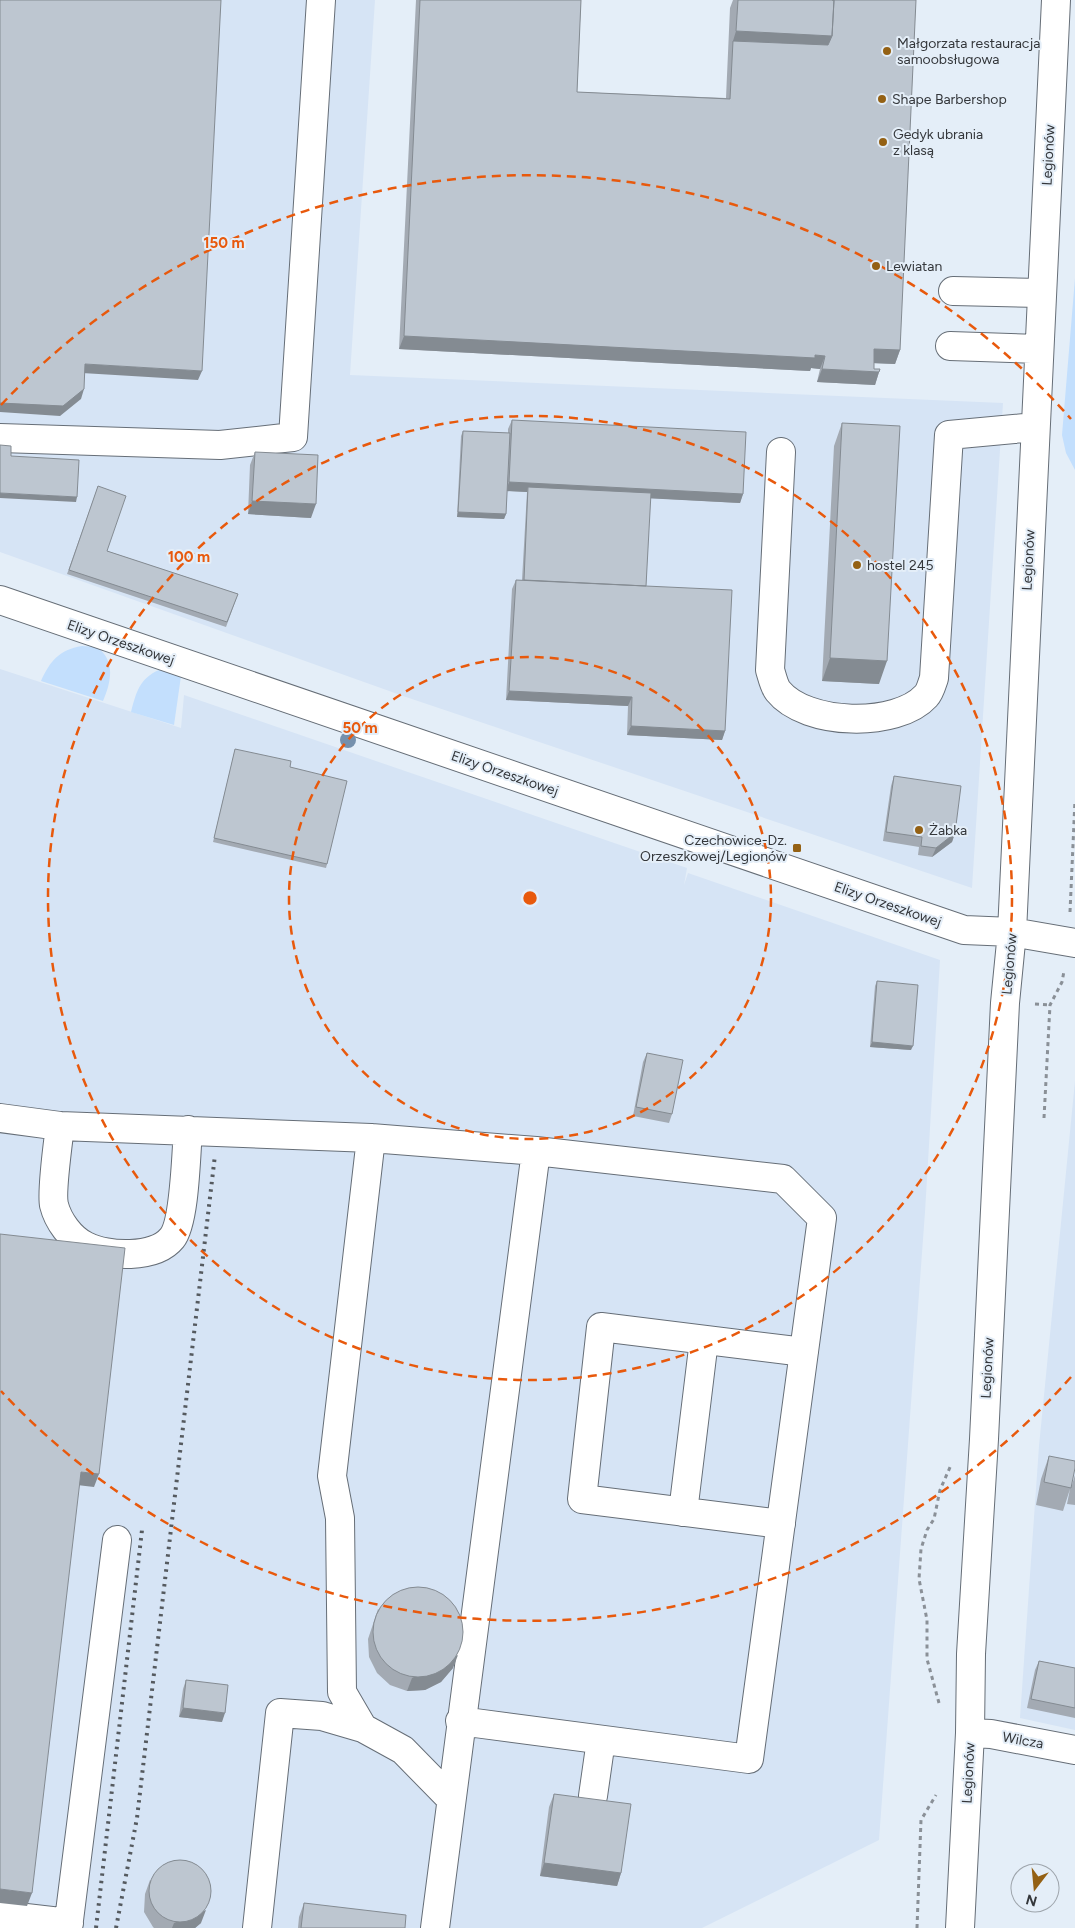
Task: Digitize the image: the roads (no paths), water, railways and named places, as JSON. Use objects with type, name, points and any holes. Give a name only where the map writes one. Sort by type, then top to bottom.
[{"type":"street","points":[[0,438],[220,445],[293,437],[321,0]]},
{"type":"street","name":"Legionów","points":[[960,1928],[970,1733],[970,1654],[984,1440],[1005,1002],[1012,932],[1056,0]]},
{"type":"street","points":[[952,291],[1041,294]]},
{"type":"street","points":[[950,346],[1039,349]]},
{"type":"street","points":[[782,452],[770,670],[777,690],[791,702],[814,713],[836,717],[866,718],[896,714],[913,707],[928,695],[934,678],[949,435],[1035,427]]},
{"type":"street","name":"Elizy Orzeszkowej","points":[[0,600],[964,930],[1012,932],[1071,942]]},
{"type":"street","points":[[0,1118],[60,1126],[370,1138],[536,1151],[783,1179],[822,1218],[749,1759],[460,1721]]},
{"type":"street","points":[[60,1126],[54,1204],[65,1229],[86,1246],[122,1254],[151,1252],[172,1238],[180,1217],[188,1130]]},
{"type":"street","points":[[364,1728],[342,1692],[340,1518],[332,1476],[370,1138]]},
{"type":"street","points":[[435,1928],[460,1721],[536,1151]]},
{"type":"street","points":[[781,1524],[582,1499],[600,1327],[804,1352]]},
{"type":"street","points":[[683,1512],[704,1340]]},
{"type":"street","points":[[0,1916],[69,1925],[116,1540]]},
{"type":"street","points":[[256,1928],[280,1713],[322,1716],[364,1728],[403,1750],[451,1800]]},
{"type":"street","name":"Wilcza","points":[[970,1733],[1000,1736],[1075,1750]]},
{"type":"street","points":[[593,1796],[600,1740]]},
{"type":"railway","points":[[116,1928],[137,1818],[215,1155]]},
{"type":"railway","points":[[96,1928],[142,1530]]},
{"type":"place","name":"Małgorzata restauracja samoobsługowa","points":[[887,51]]},
{"type":"place","name":"Shape Barbershop","points":[[882,99]]},
{"type":"place","name":"Gedyk ubrania z klasą","points":[[883,142]]},
{"type":"place","name":"Lewiatan","points":[[876,266]]},
{"type":"place","name":"hostel 245","points":[[857,565]]},
{"type":"place","name":"Żabka","points":[[919,830]]},
{"type":"place","name":"Czechowice-Dz. Orzeszkowej/Legionów","points":[[797,848]]}]
